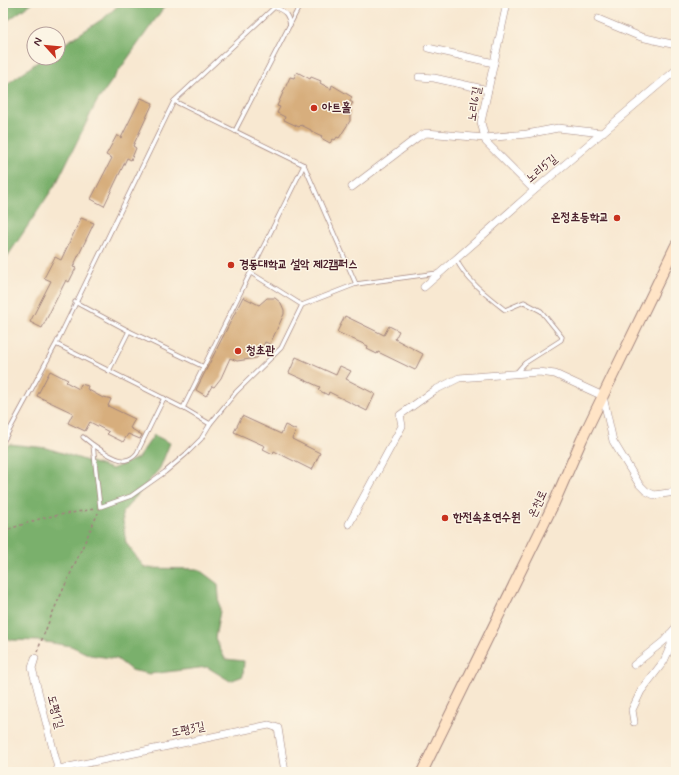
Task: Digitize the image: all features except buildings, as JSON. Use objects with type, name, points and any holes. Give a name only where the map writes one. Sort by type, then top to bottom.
[{"type":"street","name":"노리6길","points":[[506,3],[481,122],[486,142],[534,190]]},
{"type":"street","points":[[598,19],[641,37],[676,45]]},
{"type":"street","points":[[428,48],[494,63]]},
{"type":"street","name":"노리5길","points":[[424,287],[534,190],[676,70]]},
{"type":"street","points":[[419,77],[434,78],[488,90]]},
{"type":"street","points":[[352,187],[418,137],[426,133],[485,138],[527,134],[558,128],[602,133]]},
{"type":"street","name":"온천로","points":[[422,772],[481,649],[512,589],[582,439],[676,246]]},
{"type":"street","points":[[349,524],[402,426],[400,415],[435,390],[459,378],[539,372],[555,374],[603,396],[613,441],[639,484],[646,491],[654,495],[676,492]]},
{"type":"street","points":[[634,664],[664,641],[676,627]]},
{"type":"street","points":[[634,722],[632,710],[641,691],[664,661],[671,645],[670,634]]},
{"type":"street","name":"도평1길","points":[[35,658],[32,668],[59,771]]},
{"type":"street","name":"도평3길","points":[[59,771],[269,725],[278,728],[285,772]]},
{"type":"lane","points":[[3,442],[56,344],[174,101],[279,3]]},
{"type":"lane","points":[[235,132],[301,3]]},
{"type":"lane","points":[[274,7],[286,12],[289,17],[290,25]]},
{"type":"lane","points":[[174,101],[304,165],[356,284]]},
{"type":"lane","points":[[183,408],[304,165]]},
{"type":"lane","points":[[456,259],[462,270],[483,292],[505,310],[524,302],[541,311],[562,337],[561,340],[525,363],[515,374]]},
{"type":"lane","points":[[92,445],[100,507],[131,496],[165,472],[186,454],[200,439],[236,392],[281,348],[302,305],[356,284],[440,272]]},
{"type":"lane","points":[[251,273],[302,305]]},
{"type":"lane","points":[[76,302],[129,331],[204,367]]},
{"type":"lane","points":[[109,371],[129,331]]},
{"type":"lane","points":[[56,344],[164,398],[210,424]]},
{"type":"lane","points":[[83,437],[92,445],[118,459],[125,460],[133,458],[137,453],[164,398]]},
{"type":"path","points":[[3,531],[42,518],[91,511],[100,507]]},
{"type":"path","points":[[35,658],[52,614],[100,507]]},
{"type":"green space","points":[[3,3],[32,3],[3,24]]},
{"type":"green space","points":[[121,3],[167,3],[96,103],[57,182],[3,263],[3,87],[32,66],[66,66],[66,43],[104,18]]},
{"type":"green space","points":[[154,435],[170,443],[160,468],[122,513],[126,543],[145,568],[198,569],[218,584],[220,611],[215,638],[225,659],[244,661],[243,676],[230,681],[207,667],[150,674],[131,670],[117,659],[90,655],[71,646],[39,641],[11,640],[3,635],[3,450],[9,444],[47,448],[112,469],[138,458]]},
{"type":"place","name":"아트홀","points":[[314,108]]},
{"type":"place","name":"온정초등학교","points":[[617,218]]},
{"type":"place","name":"경동대학교 설악 제2캠퍼스","points":[[231,265]]},
{"type":"place","name":"청초관","points":[[238,351]]},
{"type":"place","name":"한전속초연수원","points":[[445,518]]}]
